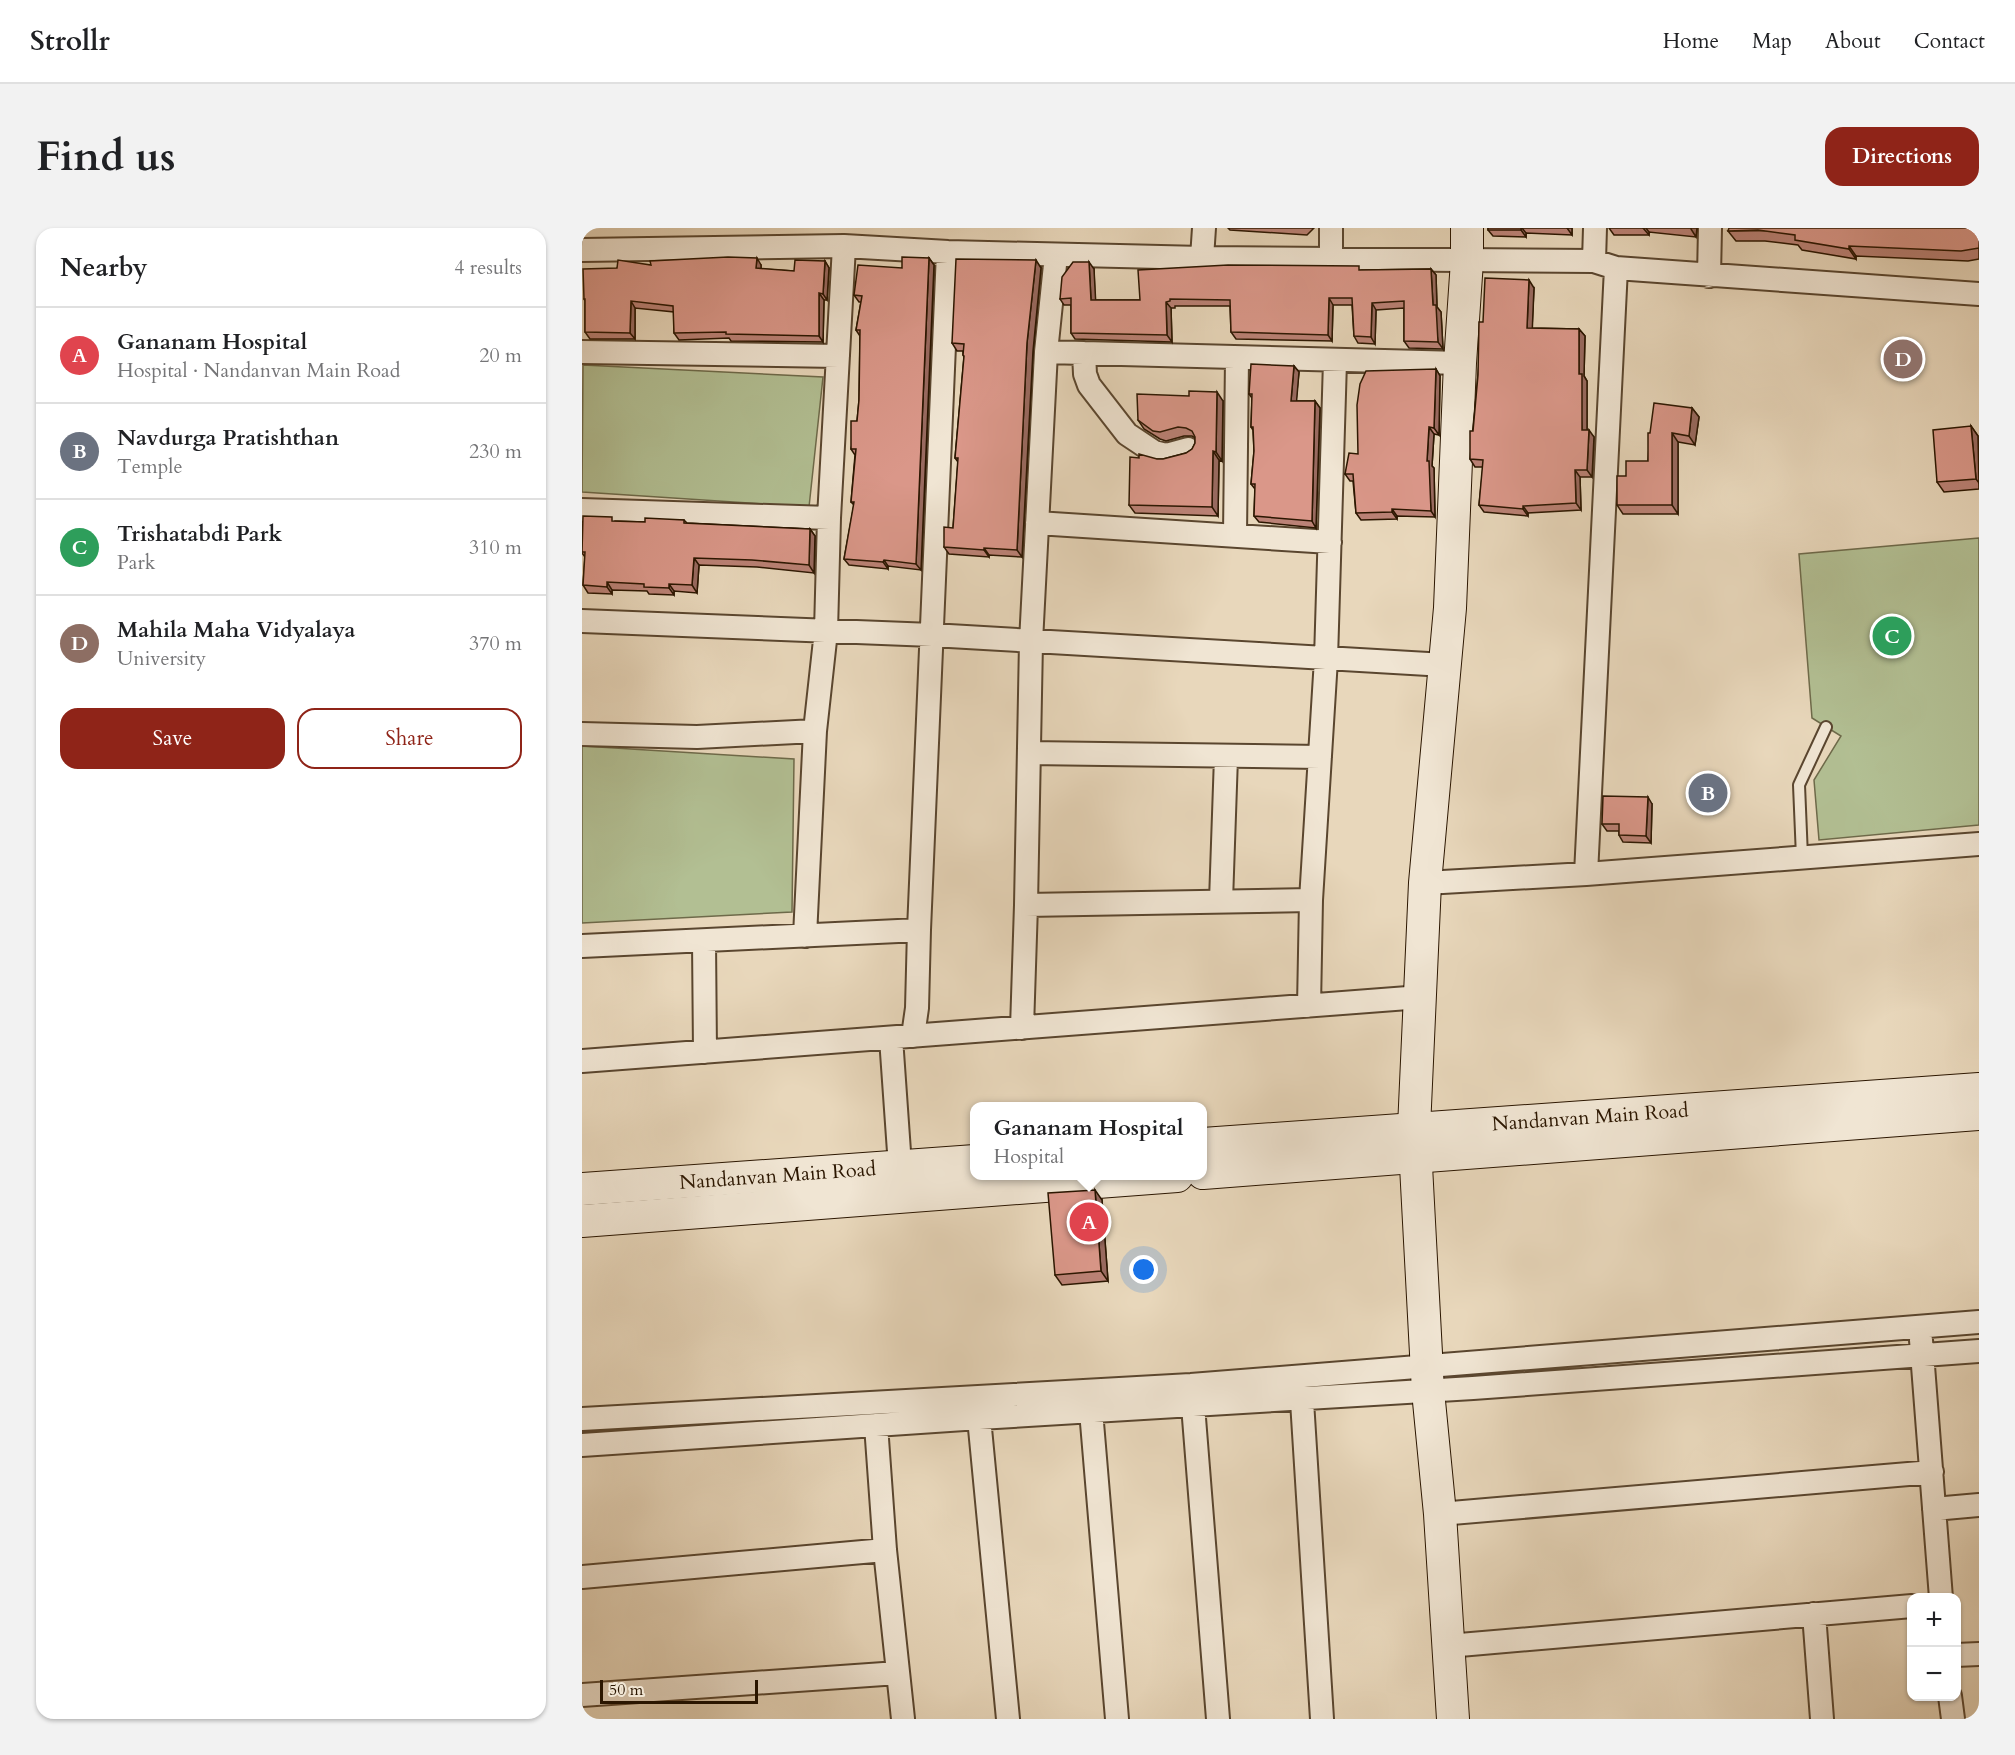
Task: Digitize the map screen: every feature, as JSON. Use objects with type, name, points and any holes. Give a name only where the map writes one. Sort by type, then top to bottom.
[{"type":"main road","points":[[1454,1719],[1428,1378],[1414,1143],[1425,883],[1450,608],[1467,228]]},
{"type":"main road","name":"Nandanvan Main Road","points":[[1207,1144],[1414,1143],[1979,1089]]},
{"type":"main road","points":[[1207,1172],[1414,1143],[1979,1114]]},
{"type":"main road","name":"Nandanvan Main Road","points":[[582,1190],[970,1161]]},
{"type":"main road","points":[[582,1221],[1123,1180]]},
{"type":"street","points":[[1202,258],[1204,228]]},
{"type":"street","points":[[1330,260],[1331,228]]},
{"type":"street","points":[[1594,261],[1595,228]]},
{"type":"street","points":[[1709,276],[1710,228]]},
{"type":"street","points":[[582,250],[757,238],[844,246],[890,238],[948,252],[1330,260],[1594,261],[1616,268],[1709,276],[1979,294]]},
{"type":"street","points":[[805,936],[815,731],[826,630],[829,518],[844,246]]},
{"type":"street","points":[[900,1166],[902,1037],[917,1008],[948,252]]},
{"type":"street","points":[[1022,1028],[1031,642],[1046,352],[1056,255]]},
{"type":"street","points":[[1586,874],[1616,268]]},
{"type":"street","points":[[582,352],[838,356]]},
{"type":"street","points":[[1046,352],[1460,363]]},
{"type":"street","points":[[1084,353],[1085,374],[1089,384],[1128,434],[1154,452],[1166,455],[1188,449]]},
{"type":"street","points":[[1235,535],[1237,358]]},
{"type":"street","points":[[1309,1006],[1311,900],[1326,659],[1335,361]]},
{"type":"street","points":[[582,510],[829,518]]},
{"type":"street","points":[[1037,523],[1330,542]]},
{"type":"street","points":[[582,621],[932,635],[1445,665]]},
{"type":"street","points":[[582,734],[697,737],[815,731]]},
{"type":"street","points":[[1029,753],[1320,758]]},
{"type":"street","points":[[1221,901],[1226,757]]},
{"type":"street","points":[[1425,883],[1586,874],[1979,844]]},
{"type":"street","points":[[1026,905],[1311,900]]},
{"type":"street","points":[[582,946],[919,930]]},
{"type":"street","points":[[704,940],[705,1052]]},
{"type":"street","points":[[582,1061],[1421,997]]},
{"type":"street","points":[[582,1419],[1091,1402],[1192,1396],[1302,1399],[1428,1378],[1979,1322]]},
{"type":"street","points":[[1919,1327],[1941,1593]]},
{"type":"street","points":[[1192,1396],[1301,1375],[1428,1378],[1979,1351]]},
{"type":"street","points":[[1301,1375],[1322,1719]]},
{"type":"street","points":[[1192,1396],[1218,1719]]},
{"type":"street","points":[[582,1445],[979,1418],[1091,1402]]},
{"type":"street","points":[[1091,1402],[1118,1719]]},
{"type":"street","points":[[979,1418],[1008,1719]]},
{"type":"street","points":[[876,1425],[885,1550],[903,1719]]},
{"type":"street","points":[[1440,1514],[1932,1472]]},
{"type":"street","points":[[1934,1509],[1979,1505]]},
{"type":"street","points":[[582,1577],[885,1550]]},
{"type":"street","points":[[1448,1646],[1907,1605]]},
{"type":"street","points":[[1814,1614],[1822,1719]]},
{"type":"street","points":[[1961,1655],[1979,1654]]},
{"type":"street","points":[[582,1695],[898,1673]]},
{"type":"street","points":[[1951,1701],[1953,1719]]},
{"type":"lane","points":[[1802,857],[1799,785],[1826,727]]},
{"type":"green space","points":[[583,365],[823,377],[809,507],[582,492]]},
{"type":"green space","points":[[1979,538],[1979,825],[1819,840],[1814,780],[1841,736],[1812,718],[1799,554]]},
{"type":"green space","points":[[582,746],[794,759],[792,912],[582,923]]},
{"type":"building","points":[[1488,228],[1521,228],[1521,230],[1488,230]]},
{"type":"building","points":[[1729,228],[1979,228],[1979,248],[1961,251],[1849,246],[1849,249],[1795,240],[1795,235],[1758,230],[1728,231]]},
{"type":"building","points":[[728,257],[757,258],[756,268],[794,271],[795,260],[825,261],[823,294],[819,293],[819,336],[726,334],[726,332],[674,333],[673,306],[631,301],[630,333],[585,332],[583,269],[617,268],[618,260],[651,265],[650,261]]},
{"type":"building","points":[[902,257],[929,258],[916,564],[844,559],[854,502],[851,502],[856,449],[851,449],[851,421],[857,421],[859,400],[860,330],[856,330],[862,296],[854,295],[858,265],[902,268]]},
{"type":"building","points":[[956,259],[1036,260],[1027,343],[1017,550],[944,547],[944,527],[953,528],[958,458],[955,458],[964,356],[964,344],[952,343]]},
{"type":"building","points":[[1073,262],[1089,262],[1091,300],[1140,300],[1138,270],[1228,265],[1359,266],[1359,270],[1431,269],[1438,342],[1404,341],[1404,301],[1372,303],[1371,337],[1354,336],[1352,298],[1329,298],[1328,335],[1231,332],[1230,300],[1170,299],[1166,302],[1167,335],[1071,333],[1071,298],[1060,299],[1062,277]]},
{"type":"building","points":[[1485,278],[1529,280],[1527,328],[1579,329],[1582,430],[1589,430],[1587,470],[1575,470],[1576,503],[1523,506],[1523,509],[1479,505],[1483,460],[1470,459],[1470,431],[1473,431],[1478,375],[1479,322],[1483,322]]},
{"type":"building","points":[[1251,364],[1294,366],[1291,401],[1315,401],[1312,521],[1254,516],[1255,484],[1251,484],[1254,451],[1253,427],[1251,427],[1252,394],[1249,394]]},
{"type":"building","points":[[1436,369],[1434,428],[1429,427],[1427,461],[1429,461],[1431,511],[1392,509],[1392,512],[1356,513],[1353,474],[1345,474],[1349,453],[1358,454],[1357,405],[1360,384],[1366,371]]},
{"type":"building","points":[[1189,391],[1217,392],[1212,507],[1129,505],[1130,457],[1139,458],[1139,454],[1163,459],[1186,453],[1195,443],[1192,431],[1186,428],[1153,431],[1138,420],[1137,394],[1189,396]]},
{"type":"building","points":[[1654,403],[1692,408],[1689,436],[1672,433],[1672,505],[1617,505],[1617,476],[1626,476],[1626,461],[1648,461],[1648,433],[1650,433]]},
{"type":"building","points":[[1971,426],[1976,479],[1937,482],[1933,430]]},
{"type":"building","points":[[583,516],[612,517],[612,521],[645,522],[645,518],[684,520],[684,523],[810,529],[809,565],[694,558],[692,585],[669,584],[669,588],[607,582],[607,587],[583,585],[585,552],[582,552]]},
{"type":"building","points":[[1603,796],[1648,797],[1646,836],[1619,835],[1619,824],[1602,824]]},
{"type":"building","points":[[1095,1190],[1101,1271],[1055,1275],[1048,1193]]},
{"type":"place","name":"Mahila Maha Vidyalaya","points":[[1903,359]]},
{"type":"place","name":"Trishatabdi Park","points":[[1892,636]]},
{"type":"place","name":"Navdurga Pratishthan","points":[[1708,793]]},
{"type":"place","name":"Gananam Hospital","points":[[1089,1222]]}]
